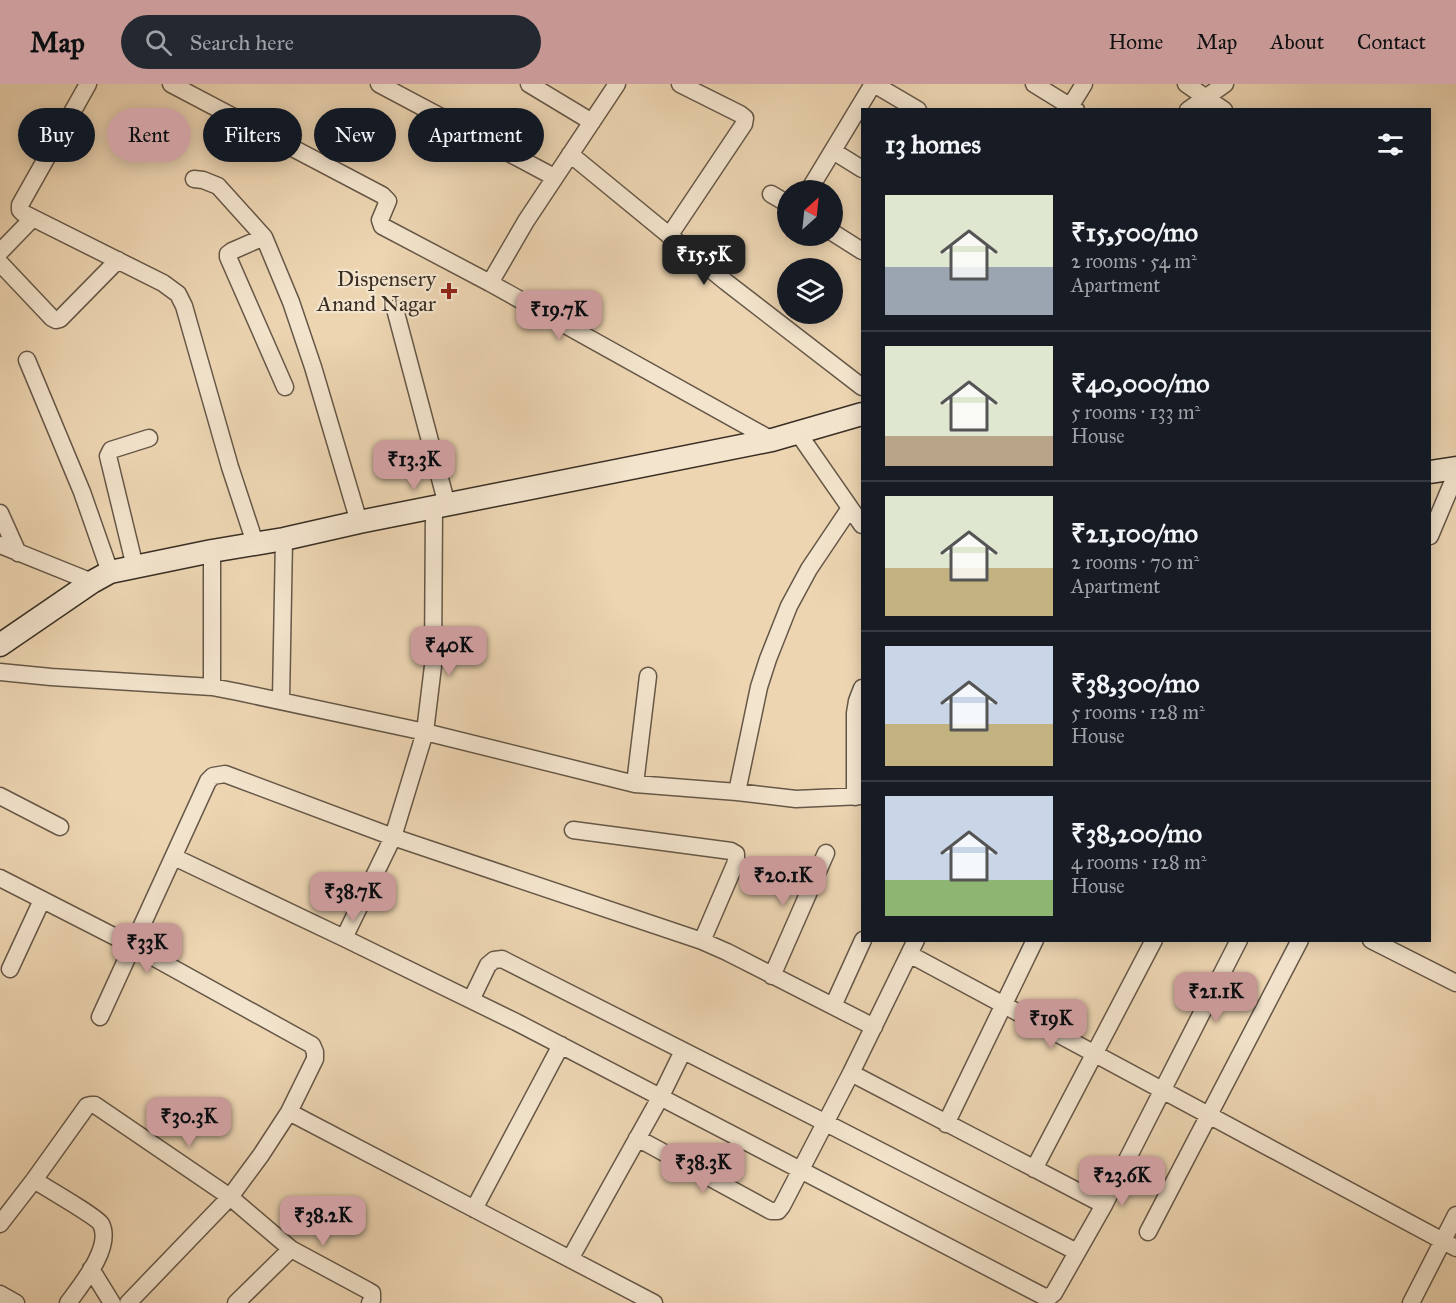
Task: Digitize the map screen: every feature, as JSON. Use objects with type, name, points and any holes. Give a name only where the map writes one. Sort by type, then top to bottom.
[{"type":"street","points":[[88,84],[20,205],[20,210],[162,283],[178,294],[184,306],[230,467],[255,543]]},
{"type":"street","points":[[171,84],[381,195],[388,201],[380,220],[382,226],[490,283],[772,440]]},
{"type":"street","points":[[379,84],[554,177]]},
{"type":"street","points":[[529,84],[592,122]]},
{"type":"street","points":[[490,283],[554,177],[617,84]]},
{"type":"street","points":[[669,236],[744,124],[745,118],[680,84]]},
{"type":"street","points":[[815,180],[874,84],[915,108]]},
{"type":"street","points":[[1034,84],[1071,108],[1084,84]]},
{"type":"street","points":[[1186,84],[1221,108]]},
{"type":"street","points":[[1191,108],[1225,84]]},
{"type":"street","points":[[833,151],[861,168]]},
{"type":"street","points":[[570,154],[726,282],[861,386]]},
{"type":"street","points":[[195,179],[218,186],[264,237],[291,302],[313,367],[359,522]]},
{"type":"street","points":[[771,194],[777,198]]},
{"type":"street","points":[[0,252],[33,218]]},
{"type":"street","points":[[264,237],[232,251],[228,257],[285,387]]},
{"type":"street","points":[[843,239],[861,250]]},
{"type":"street","points":[[0,263],[56,320],[60,319],[118,260]]},
{"type":"street","points":[[344,938],[393,837],[424,732],[433,666],[441,506],[395,309]]},
{"type":"street","points":[[27,360],[82,492],[101,577]]},
{"type":"street","points":[[0,645],[101,577],[135,567],[772,440],[861,414]]},
{"type":"street","points":[[798,433],[861,524]]},
{"type":"street","points":[[135,567],[108,456],[111,450],[149,438]]},
{"type":"street","points":[[1431,472],[1456,468]]},
{"type":"street","points":[[1431,534],[1456,474]]},
{"type":"street","points":[[737,792],[759,687],[789,606],[809,569],[850,508]]},
{"type":"street","points":[[0,513],[18,553]]},
{"type":"street","points":[[281,700],[284,539]]},
{"type":"street","points":[[0,545],[18,553],[101,577]]},
{"type":"street","points":[[212,687],[213,551]]},
{"type":"street","points":[[0,672],[212,687],[424,732],[635,784],[796,799],[859,796],[855,713],[861,692]]},
{"type":"street","points":[[635,784],[648,676]]},
{"type":"street","points":[[100,1017],[208,781],[213,776],[225,774],[393,837],[702,941],[874,1027]]},
{"type":"street","points":[[0,796],[60,827]]},
{"type":"street","points":[[573,830],[731,851],[736,854],[736,862],[702,941]]},
{"type":"street","points":[[772,976],[826,853]]},
{"type":"street","points":[[174,858],[344,938],[561,1045],[1048,1298],[1054,1293],[1104,1205],[1238,942]]},
{"type":"street","points":[[0,878],[133,946],[312,1045],[315,1052],[315,1059],[289,1112],[230,1197],[128,1303]]},
{"type":"street","points":[[10,969],[42,900]]},
{"type":"street","points":[[833,1006],[862,942]]},
{"type":"street","points":[[946,1124],[1034,942]]},
{"type":"street","points":[[1034,1169],[1153,942]]},
{"type":"street","points":[[1149,1232],[1299,942]]},
{"type":"street","points":[[1375,942],[1456,984]]},
{"type":"street","points":[[637,1138],[771,1211],[778,1211],[783,1206],[826,1123],[912,947],[1004,1005],[1449,1245]]},
{"type":"street","points":[[471,1000],[488,965],[494,960],[502,959],[1077,1252]]},
{"type":"street","points":[[474,1209],[561,1045]]},
{"type":"street","points":[[570,1259],[661,1096],[683,1051]]},
{"type":"street","points":[[851,1073],[1104,1205]]},
{"type":"street","points":[[0,1224],[87,1107],[95,1105],[230,1197],[291,1249],[372,1293],[370,1303]]},
{"type":"street","points":[[289,1112],[654,1303]]},
{"type":"street","points":[[34,1180],[100,1222],[104,1235],[102,1248],[91,1269],[68,1303]]},
{"type":"street","points":[[1411,1303],[1449,1245],[1456,1215]]},
{"type":"street","points":[[236,1303],[291,1249]]},
{"type":"street","points":[[91,1269],[112,1303]]},
{"type":"street","points":[[0,1294],[16,1303]]},
{"type":"place","name":"Dispensery Anand Nagar","points":[[449,291]]}]
